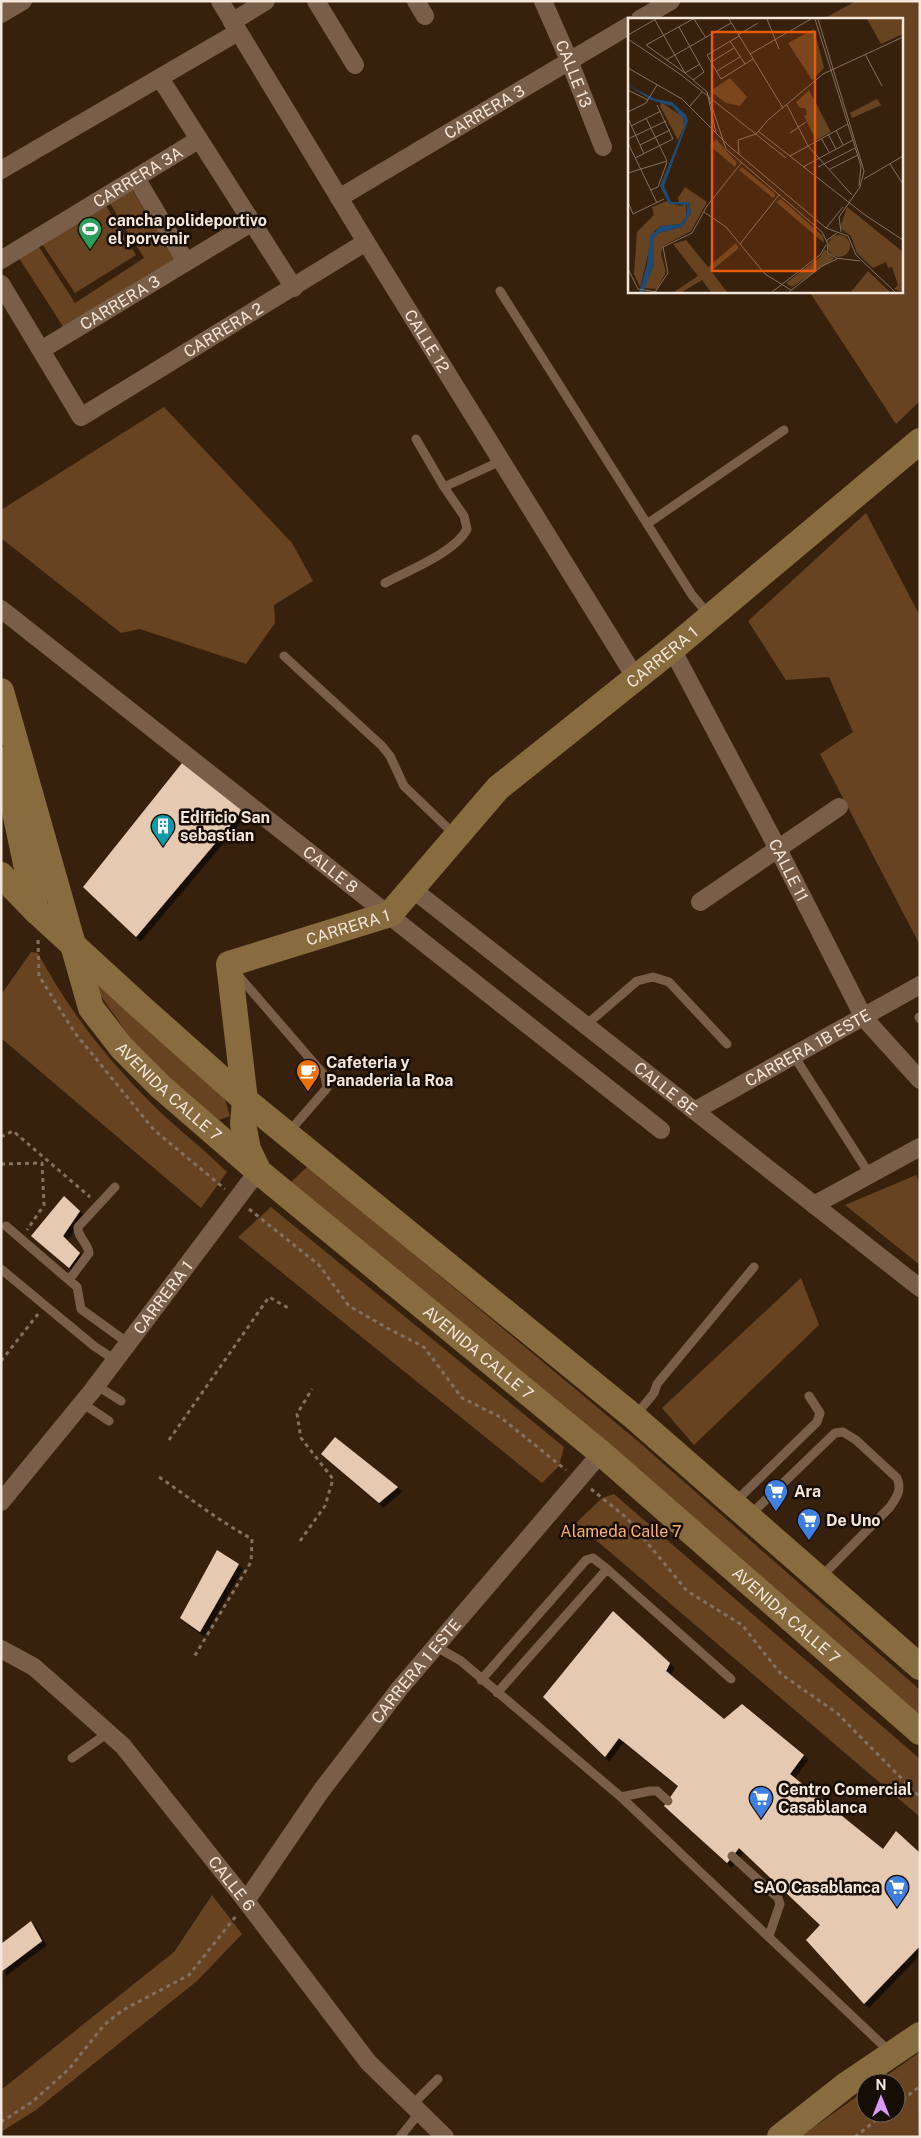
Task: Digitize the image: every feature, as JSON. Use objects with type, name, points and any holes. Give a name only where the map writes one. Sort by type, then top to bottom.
[{"type":"main road","name":"CARRERA 1","points":[[228,964],[390,914],[498,788],[672,648],[920,440]]},
{"type":"main road","name":"AVENIDA CALLE 7","points":[[1,691],[91,1008],[122,1048],[161,1087],[258,1170],[601,1453],[920,1732]]},
{"type":"main road","points":[[1,746],[36,911]]},
{"type":"main road","points":[[1,875],[36,911],[142,1010],[245,1100],[634,1417],[819,1578],[916,1659]]},
{"type":"main road","points":[[228,964],[245,1100],[243,1124],[248,1149],[258,1170],[287,1135]]},
{"type":"main road","points":[[780,2137],[846,2085],[920,2035]]},
{"type":"street","name":"CALLE 12","points":[[220,1],[366,242],[635,677]]},
{"type":"street","points":[[1,170],[160,78],[235,27],[266,1]]},
{"type":"street","points":[[316,1],[355,65]]},
{"type":"street","points":[[416,1],[425,16]]},
{"type":"street","name":"CALLE 13","points":[[543,1],[569,60],[603,147]]},
{"type":"street","points":[[642,18],[671,1]]},
{"type":"street","name":"CARRERA 3","points":[[339,198],[628,26]]},
{"type":"street","points":[[160,78],[294,288]]},
{"type":"street","name":"CARRERA 3A","points":[[1,260],[198,140]]},
{"type":"street","points":[[136,178],[186,262]]},
{"type":"street","name":"CARRERA 3","points":[[41,350],[251,223]]},
{"type":"street","name":"CARRERA 2","points":[[41,350],[81,417],[294,288],[366,242]]},
{"type":"street","points":[[1,284],[41,350]]},
{"type":"street","name":"CALLE 8","points":[[1,609],[390,914],[661,1130]]},
{"type":"street","name":"CALLE 11","points":[[672,648],[778,849],[864,1018],[918,1076]]},
{"type":"street","points":[[700,902],[838,807]]},
{"type":"street","name":"CALLE 8E","points":[[411,888],[696,1110],[814,1206],[920,1288]]},
{"type":"street","name":"CARRERA 1B ESTE","points":[[696,1110],[864,1018],[920,985]]},
{"type":"street","points":[[814,1206],[920,1147]]},
{"type":"street","name":"CARRERA 1","points":[[1,1502],[96,1385],[258,1170]]},
{"type":"street","name":"CARRERA 1 ESTE","points":[[246,1901],[321,1790],[435,1646],[601,1453]]},
{"type":"street","name":"CALLE 6","points":[[1,1649],[34,1667],[123,1746],[246,1901],[368,2062],[445,2137]]},
{"type":"lane","points":[[500,291],[692,595],[710,616]]},
{"type":"lane","points":[[647,524],[784,430]]},
{"type":"lane","points":[[385,583],[442,553],[464,534],[466,529],[464,516],[444,487],[416,439]]},
{"type":"lane","points":[[444,487],[501,461]]},
{"type":"lane","points":[[284,656],[382,746],[390,756],[404,786],[456,836]]},
{"type":"lane","points":[[228,964],[325,1076],[327,1088],[287,1135]]},
{"type":"lane","points":[[586,1025],[637,981],[653,977],[669,982],[727,1044]]},
{"type":"lane","points":[[794,1056],[870,1175]]},
{"type":"lane","points":[[69,1280],[89,1253],[88,1247],[78,1233],[78,1227],[115,1187]]},
{"type":"lane","points":[[6,1226],[69,1280],[79,1292],[81,1309],[128,1343]]},
{"type":"lane","points":[[634,1417],[654,1393],[658,1384],[754,1267]]},
{"type":"lane","points":[[1,1269],[94,1346],[115,1360]]},
{"type":"lane","points":[[96,1385],[121,1401]]},
{"type":"lane","points":[[740,1510],[817,1422],[820,1413],[809,1396]]},
{"type":"lane","points":[[82,1403],[108,1421]]},
{"type":"lane","points":[[740,1510],[835,1433],[843,1432],[856,1440],[897,1478],[900,1486],[898,1495],[890,1507],[819,1578]]},
{"type":"lane","points":[[481,1680],[586,1560],[593,1558],[731,1679]]},
{"type":"lane","points":[[498,1692],[606,1569]]},
{"type":"lane","points":[[435,1646],[460,1661],[621,1797],[892,2054]]},
{"type":"lane","points":[[72,1758],[108,1733]]},
{"type":"lane","points":[[621,1797],[657,1791],[668,1801]]},
{"type":"lane","points":[[732,1856],[778,1898],[780,1904],[769,1936]]},
{"type":"lane","points":[[400,2137],[416,2109],[438,2079]]},
{"type":"path","points":[[1,1137],[14,1131],[99,1205]]},
{"type":"path","points":[[1,1164],[42,1163],[44,1205],[21,1238]]},
{"type":"path","points":[[244,1206],[319,1265],[349,1306],[424,1347],[462,1398],[500,1417],[559,1466]]},
{"type":"path","points":[[168,1440],[269,1297],[290,1309]]},
{"type":"path","points":[[1,1361],[45,1305]]},
{"type":"path","points":[[300,1541],[325,1506],[333,1479],[301,1438],[297,1414],[312,1389]]},
{"type":"path","points":[[159,1477],[198,1502],[224,1524],[252,1539],[251,1562],[194,1657]]},
{"type":"path","points":[[586,1485],[627,1518],[687,1591],[742,1625],[781,1674],[837,1713],[920,1797]]},
{"type":"path","points":[[1,2122],[32,2102],[61,2076],[104,2025],[123,2010],[189,1975],[233,1921],[246,1901]]},
{"type":"path","points":[[906,2097],[920,2086]]},
{"type":"path","points":[[855,2137],[873,2123]]},
{"type":"green space","points":[[856,1],[920,1],[920,401],[896,424],[810,292],[904,292],[904,18],[825,18]]},
{"type":"green space","points":[[131,188],[174,259],[64,328],[19,258],[39,247],[75,303],[144,258],[109,202]]},
{"type":"green space","name":"cancha polideportivo el porvenir","points":[[105,204],[136,255],[75,293],[42,244]]},
{"type":"green space","points":[[164,407],[292,543],[313,581],[274,605],[275,623],[246,664],[140,629],[121,633],[1,538],[1,510]]},
{"type":"green space","points":[[866,513],[920,616],[920,945],[820,754],[853,732],[829,677],[786,680],[748,621]]},
{"type":"green space","points":[[31,952],[38,953],[75,1014],[104,1052],[136,1088],[227,1172],[201,1208],[1,1038],[1,995]]},
{"type":"green space","points":[[81,968],[224,1096],[230,1116],[219,1120],[144,1057]]},
{"type":"green space","points":[[308,1166],[640,1443],[920,1690],[920,1715],[291,1182]]},
{"type":"green space","points":[[916,1175],[920,1183],[920,1265],[845,1205]]},
{"type":"green space","name":"Alameda Calle 7","points":[[271,1207],[564,1447],[559,1466],[542,1483],[238,1237]]},
{"type":"green space","points":[[801,1278],[819,1325],[694,1445],[662,1408]]},
{"type":"green space","name":"Alameda Calle 7","points":[[614,1494],[920,1759],[920,1817],[576,1523],[602,1498]]},
{"type":"green space","points":[[212,1895],[242,1934],[197,1981],[36,2110],[1,2132],[1,2090],[174,1952]]},
{"type":"green space","points":[[920,2052],[918,2137],[800,2137],[856,2097],[856,2123],[906,2123],[906,2073],[890,2073]]},
{"type":"building","name":"Edificio San sebastian","points":[[182,763],[245,808],[136,937],[83,887]]},
{"type":"building","points":[[64,1196],[80,1211],[63,1236],[80,1253],[69,1268],[31,1236]]},
{"type":"building","points":[[335,1437],[398,1487],[379,1503],[321,1454]]},
{"type":"building","points":[[217,1550],[239,1564],[200,1632],[180,1618]]},
{"type":"building","name":"Centro Comercial Casablanca","points":[[613,1611],[670,1663],[666,1671],[724,1719],[742,1704],[804,1755],[790,1774],[883,1849],[896,1831],[920,1853],[920,1946],[864,2004],[806,1940],[820,1925],[739,1848],[727,1863],[664,1806],[678,1786],[619,1738],[605,1757],[543,1697]]},
{"type":"building","points":[[31,1921],[42,1941],[1,1972],[1,1944]]},
{"type":"place","name":"cancha polideportivo el porvenir","points":[[90,250]]},
{"type":"place","name":"Edificio San sebastian","points":[[163,847]]},
{"type":"place","name":"Cafeteria y Panaderia la Roa","points":[[308,1092]]},
{"type":"place","name":"Ara","points":[[776,1512]]},
{"type":"place","name":"De Uno","points":[[809,1541]]},
{"type":"place","name":"Centro Comercial Casablanca","points":[[761,1819]]},
{"type":"place","name":"SAO Casablanca","points":[[897,1908]]}]
